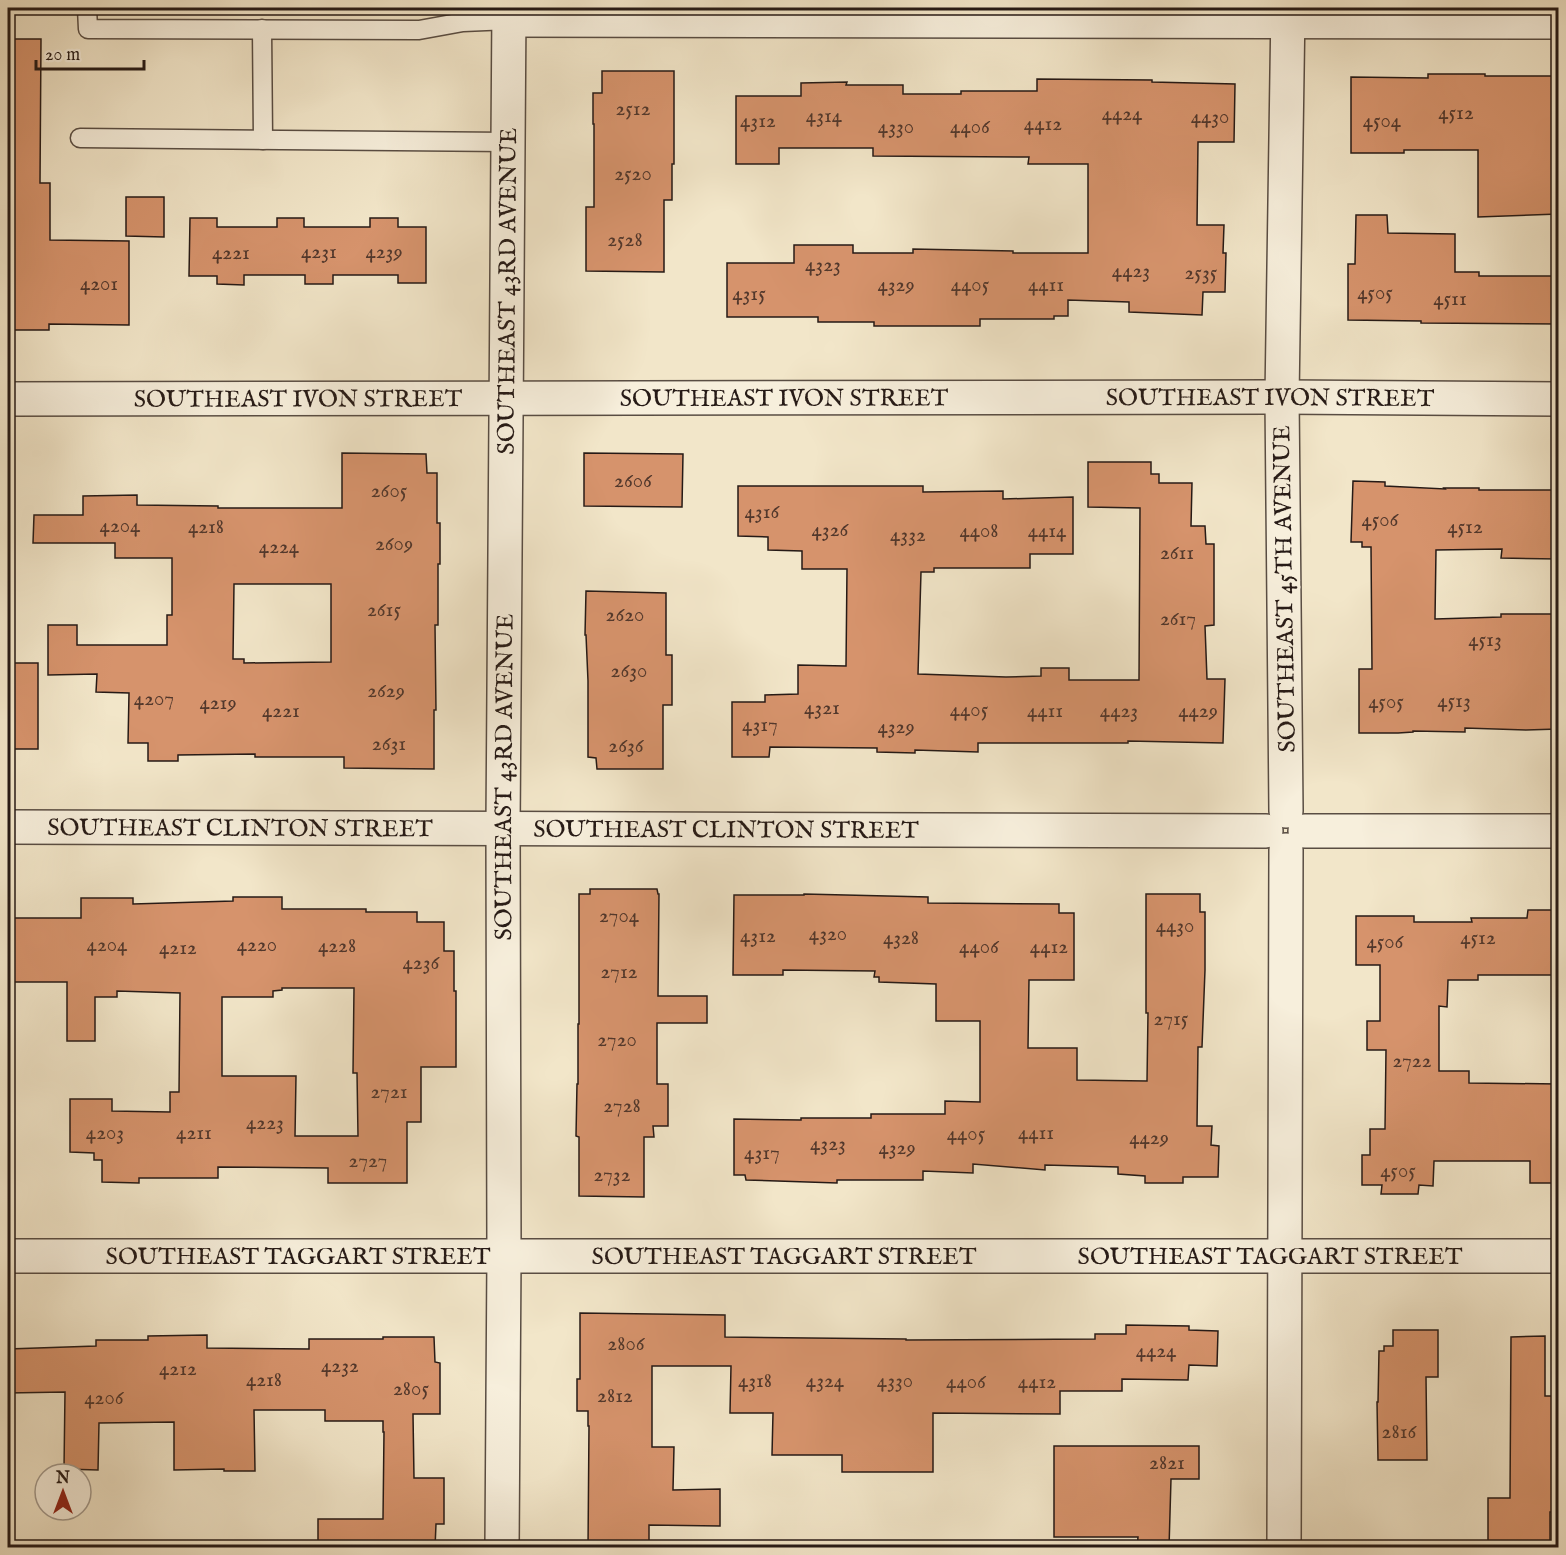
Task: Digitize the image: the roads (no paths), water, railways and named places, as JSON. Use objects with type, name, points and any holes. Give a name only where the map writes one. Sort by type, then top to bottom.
[{"type":"street","points":[[509,14],[1288,15],[1558,22]]},
{"type":"street","name":"SOUTHEAST 43RD AVENUE","points":[[502,1548],[503,827],[509,14]]},
{"type":"street","name":"SOUTHEAST 45TH AVENUE","points":[[1284,1548],[1286,831],[1282,398],[1288,15]]},
{"type":"street","name":"SOUTHEAST IVON STREET","points":[[8,399],[1558,399]]},
{"type":"street","name":"SOUTHEAST CLINTON STREET","points":[[8,827],[1558,831]]},
{"type":"street","name":"SOUTHEAST TAGGART STREET","points":[[8,1256],[1558,1256]]},
{"type":"lane","points":[[87,8],[88,29],[418,30],[509,14]]},
{"type":"lane","points":[[262,29],[263,140]]},
{"type":"lane","points":[[80,138],[508,142]]}]
